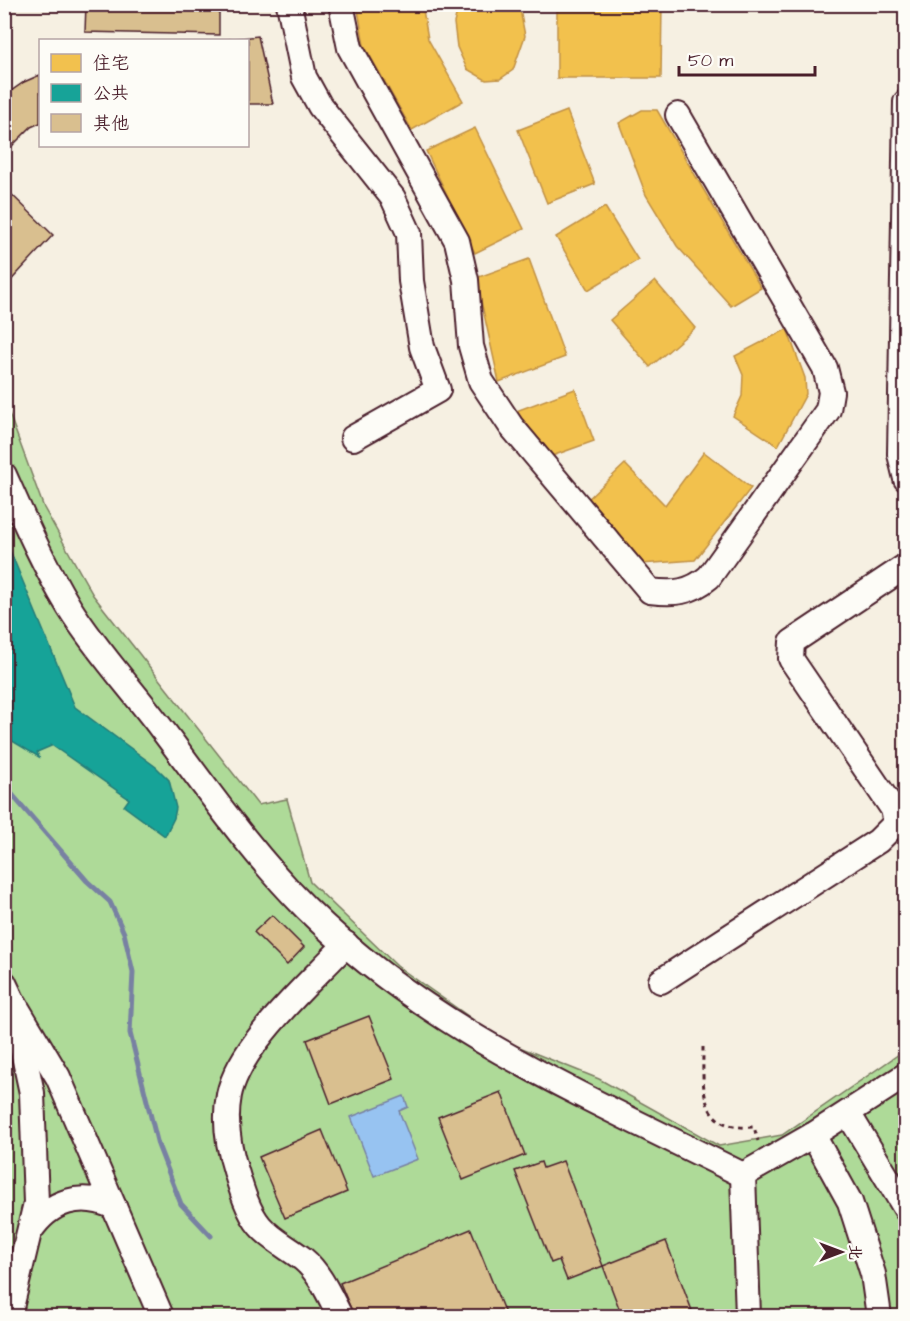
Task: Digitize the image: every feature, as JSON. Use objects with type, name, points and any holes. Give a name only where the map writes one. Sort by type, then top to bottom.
[{"type":"street","points":[[289,4],[304,77],[320,106],[393,198],[409,233],[411,281],[422,347],[438,390],[353,438]]},
{"type":"street","points":[[341,4],[350,48],[457,241],[466,280],[471,346],[481,381],[511,426],[650,591],[672,594],[694,589],[709,577],[828,410],[831,393],[825,368],[678,115]]},
{"type":"street","points":[[906,102],[900,454],[906,479]]},
{"type":"street","points":[[4,475],[31,539],[70,609],[239,830],[305,908],[346,944],[446,1019],[536,1073],[743,1175]]},
{"type":"street","points":[[661,981],[878,841],[896,823],[893,809],[791,659],[792,642],[906,566]]},
{"type":"street","points":[[340,1317],[321,1281],[305,1260],[274,1240],[258,1224],[236,1174],[230,1152],[226,1121],[229,1093],[240,1068],[260,1035],[346,944]]},
{"type":"street","points":[[8,992],[58,1077],[161,1317]]},
{"type":"street","points":[[8,992],[32,1093],[36,1203],[17,1310]]},
{"type":"street","points":[[743,1175],[813,1135],[906,1075]]},
{"type":"street","points":[[848,1113],[906,1209]]},
{"type":"street","points":[[813,1135],[850,1202],[873,1274],[879,1317]]},
{"type":"street","points":[[743,1175],[748,1317]]},
{"type":"street","points":[[30,1231],[52,1208],[72,1200],[93,1199],[114,1207]]},
{"type":"path","points":[[703,1047],[703,1089],[707,1104],[716,1119],[725,1125],[754,1127],[765,1163]]},
{"type":"path","points":[[284,1317],[300,1311],[302,1317]]},
{"type":"green space","points":[[4,400],[44,508],[93,595],[258,805],[287,799],[310,882],[397,966],[502,1040],[599,1079],[719,1146],[782,1135],[905,1050],[905,1316],[5,1316]]},
{"type":"water","points":[[404,1096],[408,1107],[399,1111],[418,1159],[374,1176],[351,1117]]},
{"type":"building: 住宅","points":[[357,4],[422,4],[428,39],[463,101],[412,130],[364,45]]},
{"type":"building: 住宅","points":[[459,4],[519,4],[525,36],[513,70],[500,79],[486,80],[467,69],[457,47],[454,23]]},
{"type":"building: 住宅","points":[[557,4],[662,4],[661,78],[557,78]]},
{"type":"building: 住宅","points":[[642,110],[657,110],[761,288],[731,306],[677,246],[646,195],[619,123]]},
{"type":"building: 住宅","points":[[567,111],[595,184],[547,203],[518,130]]},
{"type":"building: 住宅","points":[[475,128],[524,229],[475,253],[426,151]]},
{"type":"building: 住宅","points":[[605,207],[638,260],[588,290],[556,237]]},
{"type":"building: 住宅","points":[[529,259],[565,357],[499,382],[476,278]]},
{"type":"building: 住宅","points":[[655,281],[695,328],[650,367],[610,320]]},
{"type":"building: 住宅","points":[[787,329],[805,378],[806,394],[778,446],[733,416],[742,396],[743,375],[735,356]]},
{"type":"building: 住宅","points":[[575,389],[594,441],[549,457],[516,411]]},
{"type":"building: 住宅","points":[[704,452],[751,488],[695,560],[641,564],[585,502],[625,464],[665,505]]},
{"type":"building: 公共","points":[[4,536],[75,707],[156,767],[169,780],[176,808],[165,836],[124,806],[129,799],[50,744],[51,746],[37,752],[39,757],[4,736]]},
{"type":"building: 其他","points":[[86,4],[219,4],[219,35],[85,32]]},
{"type":"building: 其他","points":[[258,36],[273,104],[249,104],[249,39],[233,39]]},
{"type":"building: 其他","points":[[39,75],[39,123],[31,127],[8,150],[4,146],[4,96],[24,82]]},
{"type":"building: 其他","points":[[4,187],[53,235],[4,288]]},
{"type":"building: 其他","points":[[272,915],[304,947],[287,965],[254,932]]},
{"type":"building: 其他","points":[[369,1016],[394,1079],[331,1104],[307,1040]]},
{"type":"building: 其他","points":[[501,1092],[525,1155],[463,1180],[438,1117]]},
{"type":"building: 其他","points":[[322,1130],[347,1192],[285,1218],[259,1157]]},
{"type":"building: 其他","points":[[563,1161],[603,1266],[567,1280],[559,1260],[551,1263],[515,1171],[541,1162],[543,1168]]},
{"type":"building: 其他","points":[[471,1229],[506,1316],[354,1316],[340,1283]]},
{"type":"building: 其他","points":[[666,1241],[694,1316],[622,1316],[603,1266]]},
{"type":"waterway","points":[[4,781],[9,791],[87,881],[110,902],[124,933],[133,972],[130,1033],[158,1145],[181,1204],[211,1236]]}]
